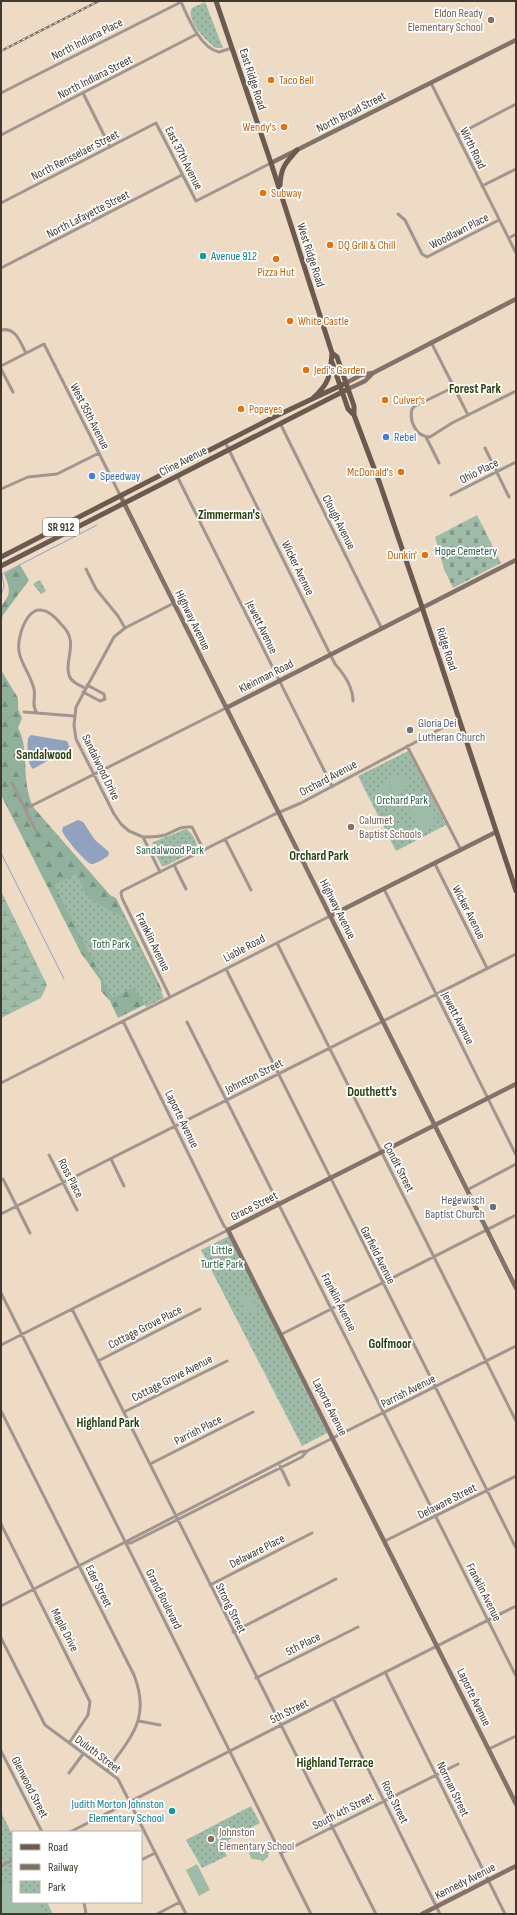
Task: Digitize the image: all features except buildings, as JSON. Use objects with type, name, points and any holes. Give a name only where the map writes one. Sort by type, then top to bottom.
[{"type":"main road","name":"East Ridge Road","points":[[216,1],[271,163]]},
{"type":"main road","points":[[280,190],[280,172],[283,166],[297,150]]},
{"type":"main road","name":"West Ridge Road","points":[[271,163],[332,353],[331,359],[341,392]]},
{"type":"main road","name":"West Ridge Road","points":[[332,353],[337,357],[346,383]]},
{"type":"main road","points":[[312,398],[328,381],[331,359]]},
{"type":"main road","name":"Cline Avenue","points":[[1,557],[121,497],[312,398],[346,383]]},
{"type":"main road","name":"Ridge Road","points":[[346,383],[354,406],[354,415],[380,484],[422,607],[516,891]]},
{"type":"main road","name":"Cline Avenue","points":[[1,566],[348,389]]},
{"type":"main road","name":"Ridge Road","points":[[341,392],[348,409],[354,415]]},
{"type":"street","points":[[181,2],[197,34],[214,50],[221,51],[232,48]]},
{"type":"street","name":"North Indiana Place","points":[[1,93],[181,2]]},
{"type":"street","name":"North Indiana Street","points":[[1,135],[197,34]]},
{"type":"street","name":"North Broad Street","points":[[196,201],[516,40]]},
{"type":"street","name":"Wirth Road","points":[[431,83],[516,253]]},
{"type":"street","points":[[83,93],[110,147]]},
{"type":"street","points":[[457,135],[516,104]]},
{"type":"street","name":"North Rensselaer Street","points":[[1,203],[156,123]]},
{"type":"street","name":"East 37th Avenue","points":[[156,123],[196,201]]},
{"type":"street","points":[[482,186],[516,169]]},
{"type":"street","name":"North Lafayette Street","points":[[1,268],[182,175]]},
{"type":"street","name":"Woodlawn Place","points":[[398,214],[405,220],[422,254],[426,256],[500,220]]},
{"type":"street","points":[[508,238],[516,234]]},
{"type":"street","name":"Cline Avenue","points":[[348,389],[365,381],[373,373],[516,299]]},
{"type":"street","points":[[1,330],[9,329],[15,333],[26,353],[1,366]]},
{"type":"street","points":[[431,342],[468,415]]},
{"type":"street","name":"West 35th Avenue","points":[[26,353],[44,344],[121,497]]},
{"type":"street","points":[[1,369],[13,392]]},
{"type":"street","name":"Cline Avenue","points":[[346,383],[361,375],[373,373]]},
{"type":"street","points":[[440,464],[426,437],[414,427],[411,418],[412,409],[415,406],[454,387]]},
{"type":"street","points":[[426,437],[442,431],[452,423],[516,391]]},
{"type":"street","name":"Clough Avenue","points":[[280,423],[382,628]]},
{"type":"street","name":"Wicker Avenue","points":[[225,442],[331,655],[353,694],[353,701]]},
{"type":"street","points":[[486,448],[509,497]]},
{"type":"street","points":[[1,488],[28,477],[58,474],[99,453]]},
{"type":"street","name":"Ohio Place","points":[[450,495],[516,462]]},
{"type":"street","name":"Jewett Avenue","points":[[177,475],[332,786]]},
{"type":"street","name":"Highway Avenue","points":[[121,497],[486,1229],[515,1281],[516,1288]]},
{"type":"street","name":"Kleinman Road","points":[[25,809],[516,560]]},
{"type":"street","points":[[86,569],[96,589],[118,616],[125,628]]},
{"type":"street","name":"Sandalwood Drive","points":[[143,837],[121,824],[114,814],[76,739],[74,716],[85,688],[110,642],[125,628],[174,603]]},
{"type":"street","points":[[37,713],[34,706],[35,692],[19,658],[18,649],[18,642],[25,621],[28,616],[35,611],[42,609],[49,611],[68,633],[71,652],[68,666],[69,675],[73,681],[85,688],[100,701],[105,699],[104,694],[85,688]]},
{"type":"street","points":[[24,712],[74,716]]},
{"type":"street","name":"Orchard Avenue","points":[[203,850],[279,814],[459,719]]},
{"type":"street","points":[[407,746],[461,850]]},
{"type":"street","points":[[12,783],[37,833]]},
{"type":"street","points":[[182,827],[192,827],[203,850],[160,872],[143,837],[153,838],[165,835],[182,827]]},
{"type":"street","name":"Liable Road","points":[[1,1083],[496,832]]},
{"type":"street","points":[[225,839],[251,890]]},
{"type":"street","name":"Wicker Avenue","points":[[435,864],[487,968]]},
{"type":"street","points":[[174,865],[186,889]]},
{"type":"street","name":"Franklin Avenue","points":[[160,872],[122,891],[121,894],[170,997]]},
{"type":"street","name":"Jewett Avenue","points":[[384,889],[516,1155]]},
{"type":"street","name":"Condit Street","points":[[277,943],[516,1421]]},
{"type":"street","name":"Johnston Street","points":[[1,1214],[382,1020],[516,954]]},
{"type":"street","name":"Garfield Avenue","points":[[226,969],[486,1491],[516,1548]]},
{"type":"street","name":"Laporte Avenue","points":[[123,1021],[224,1226],[228,1230],[282,1334],[516,1804]]},
{"type":"street","name":"Franklin Avenue","points":[[187,1022],[516,1676]]},
{"type":"street","name":"Grace Street","points":[[1,1345],[516,1084]]},
{"type":"street","name":"Ross Place","points":[[49,1155],[77,1210]]},
{"type":"street","points":[[111,1159],[124,1186]]},
{"type":"street","points":[[467,1190],[516,1164]]},
{"type":"street","points":[[3,1179],[30,1233]]},
{"type":"street","points":[[282,1334],[516,1215]]},
{"type":"street","name":"Grand Boulevard","points":[[1,1293],[311,1914]]},
{"type":"street","name":"Strong Street","points":[[72,1309],[277,1720],[282,1724],[376,1914]]},
{"type":"street","name":"Cottage Grove Place","points":[[98,1361],[200,1310]]},
{"type":"street","name":"Parrish Avenue","points":[[126,1543],[132,1543],[281,1468],[334,1438],[516,1346]]},
{"type":"street","name":"Cottage Grove Avenue","points":[[124,1412],[227,1361]]},
{"type":"street","name":"Eder Street","points":[[1,1411],[134,1675],[140,1690],[141,1700],[139,1721],[128,1742],[107,1771]]},
{"type":"street","name":"Parrish Place","points":[[150,1464],[253,1412]]},
{"type":"street","name":"Parrish Avenue","points":[[1,1606],[126,1543],[130,1539],[278,1463],[300,1452],[308,1452]]},
{"type":"street","points":[[278,1463],[289,1484]]},
{"type":"street","name":"Delaware Street","points":[[386,1542],[516,1476]]},
{"type":"street","name":"Maple Drive","points":[[1,1524],[90,1702],[88,1715],[69,1743]]},
{"type":"street","name":"Delaware Place","points":[[210,1585],[312,1533]]},
{"type":"street","points":[[233,1632],[336,1579]]},
{"type":"street","name":"5th Street","points":[[72,1831],[516,1606]]},
{"type":"street","name":"5th Place","points":[[256,1678],[358,1627]]},
{"type":"street","name":"Duluth Street","points":[[1,1638],[45,1725],[118,1779],[186,1914]]},
{"type":"street","name":"Norman Street","points":[[384,1672],[505,1914]]},
{"type":"street","name":"Ross Street","points":[[333,1698],[440,1914]]},
{"type":"street","points":[[139,1721],[160,1726]]},
{"type":"street","points":[[489,1749],[516,1736]]},
{"type":"street","name":"Glenwood Street","points":[[1,1751],[41,1831]]},
{"type":"street","points":[[69,1773],[83,1754]]},
{"type":"street","name":"South 4th Street","points":[[280,1853],[458,1764]]},
{"type":"street","points":[[142,1860],[155,1853]]},
{"type":"street","points":[[1,1866],[12,1860]]},
{"type":"street","name":"Kennedy Avenue","points":[[422,1914],[516,1866]]},
{"type":"street","points":[[157,1914],[180,1902]]},
{"type":"street","points":[[84,1903],[86,1914]]},
{"type":"green space","points":[[205,2],[223,48],[216,48],[207,41],[194,24],[191,13],[192,8]]},
{"type":"green space","name":"Hope Cemetery","points":[[477,515],[501,563],[453,588],[444,569],[435,537]]},
{"type":"green space","points":[[20,565],[29,580],[3,615],[1,622],[1,606],[5,602],[9,591],[8,583],[4,574]]},
{"type":"green space","points":[[40,580],[46,591],[41,594],[33,584]]},
{"type":"green space","points":[[1,670],[18,698],[18,709],[22,718],[18,728],[24,745],[27,788],[34,808],[110,895],[116,898],[162,990],[160,997],[118,1018],[110,1001],[101,991],[101,981],[81,953],[1,795]]},
{"type":"green space","name":"Orchard Park","points":[[408,751],[446,825],[396,851],[358,776]]},
{"type":"green space","points":[[400,775],[406,779],[408,788],[395,796],[389,783],[392,778]]},
{"type":"green space","points":[[386,782],[393,795],[385,798],[379,786]]},
{"type":"green space","points":[[421,792],[437,824],[421,832],[405,800]]},
{"type":"green space","points":[[405,823],[408,825],[410,834],[398,844],[396,843],[397,840],[393,831],[396,824]]},
{"type":"green space","name":"Sandalwood Park","points":[[186,829],[194,838],[197,844],[197,850],[165,866],[162,866],[152,848],[153,842]]},
{"type":"green space","name":"Toth Park","points":[[76,874],[88,898],[124,918],[164,998],[146,1007],[135,987],[112,998],[54,885]]},
{"type":"green space","points":[[1,891],[47,985],[41,998],[1,1018]]},
{"type":"green space","name":"Little Turtle Park","points":[[229,1236],[327,1433],[302,1446],[201,1250]]},
{"type":"green space","points":[[249,1293],[258,1310],[247,1315],[239,1298]]},
{"type":"green space","points":[[251,1806],[260,1823],[228,1840],[230,1846],[223,1849],[227,1856],[202,1868],[186,1840]]},
{"type":"green space","points":[[1,1812],[12,1834],[12,1903],[48,1903],[53,1914],[1,1914]]},
{"type":"green space","points":[[258,1843],[267,1846],[269,1851],[268,1857],[262,1862],[261,1860],[252,1859],[249,1854],[253,1845]]},
{"type":"green space","points":[[197,1864],[210,1890],[199,1896],[186,1870]]},
{"type":"green space","points":[[1,1883],[12,1885],[12,1903],[39,1903],[45,1914],[1,1914]]},
{"type":"water","points":[[31,735],[67,741],[70,748],[33,769],[31,767],[28,750],[28,738]]},
{"type":"water","points":[[78,820],[83,822],[95,840],[109,852],[108,856],[91,864],[75,849],[62,831],[63,827]]},
{"type":"waterway","points":[[1,595],[4,586],[2,574],[97,525]]},
{"type":"waterway","points":[[1,853],[64,979]]},
{"type":"railway","points":[[1,51],[99,1]]},
{"type":"place","name":"Eldon Ready Elementary School","points":[[491,20]]},
{"type":"place","name":"Taco Bell","points":[[271,80]]},
{"type":"place","name":"Wendy's","points":[[284,127]]},
{"type":"place","name":"Subway","points":[[263,193]]},
{"type":"place","name":"DQ Grill & Chill","points":[[330,245]]},
{"type":"place","name":"Avenue 912","points":[[203,256]]},
{"type":"place","name":"Pizza Hut","points":[[276,259]]},
{"type":"place","name":"White Castle","points":[[290,321]]},
{"type":"place","name":"Jedi's Garden","points":[[306,370]]},
{"type":"place","name":"Culver's","points":[[385,400]]},
{"type":"place","name":"Popeyes","points":[[241,409]]},
{"type":"place","name":"Rebel","points":[[386,437]]},
{"type":"place","name":"McDonald's","points":[[401,472]]},
{"type":"place","name":"Speedway","points":[[92,476]]},
{"type":"place","name":"Dunkin'","points":[[425,555]]},
{"type":"place","name":"Gloria Dei Lutheran Church","points":[[410,730]]},
{"type":"place","name":"Calumet Baptist Schools","points":[[351,827]]},
{"type":"place","name":"Hegewisch Baptist Church","points":[[493,1207]]},
{"type":"place","name":"Judith Morton Johnston Elementary School","points":[[172,1811]]},
{"type":"place","name":"Johnston Elementary School","points":[[211,1839]]},
{"type":"district","name":"Forest Park","points":[[475,388]]},
{"type":"district","name":"Zimmerman's","points":[[229,514]]},
{"type":"district","name":"Sandalwood","points":[[44,754]]},
{"type":"district","name":"Orchard Park","points":[[319,855]]},
{"type":"district","name":"Douthett's","points":[[372,1091]]},
{"type":"district","name":"Golfmoor","points":[[390,1343]]},
{"type":"district","name":"Highland Park","points":[[108,1422]]},
{"type":"district","name":"Highland Terrace","points":[[335,1762]]}]
